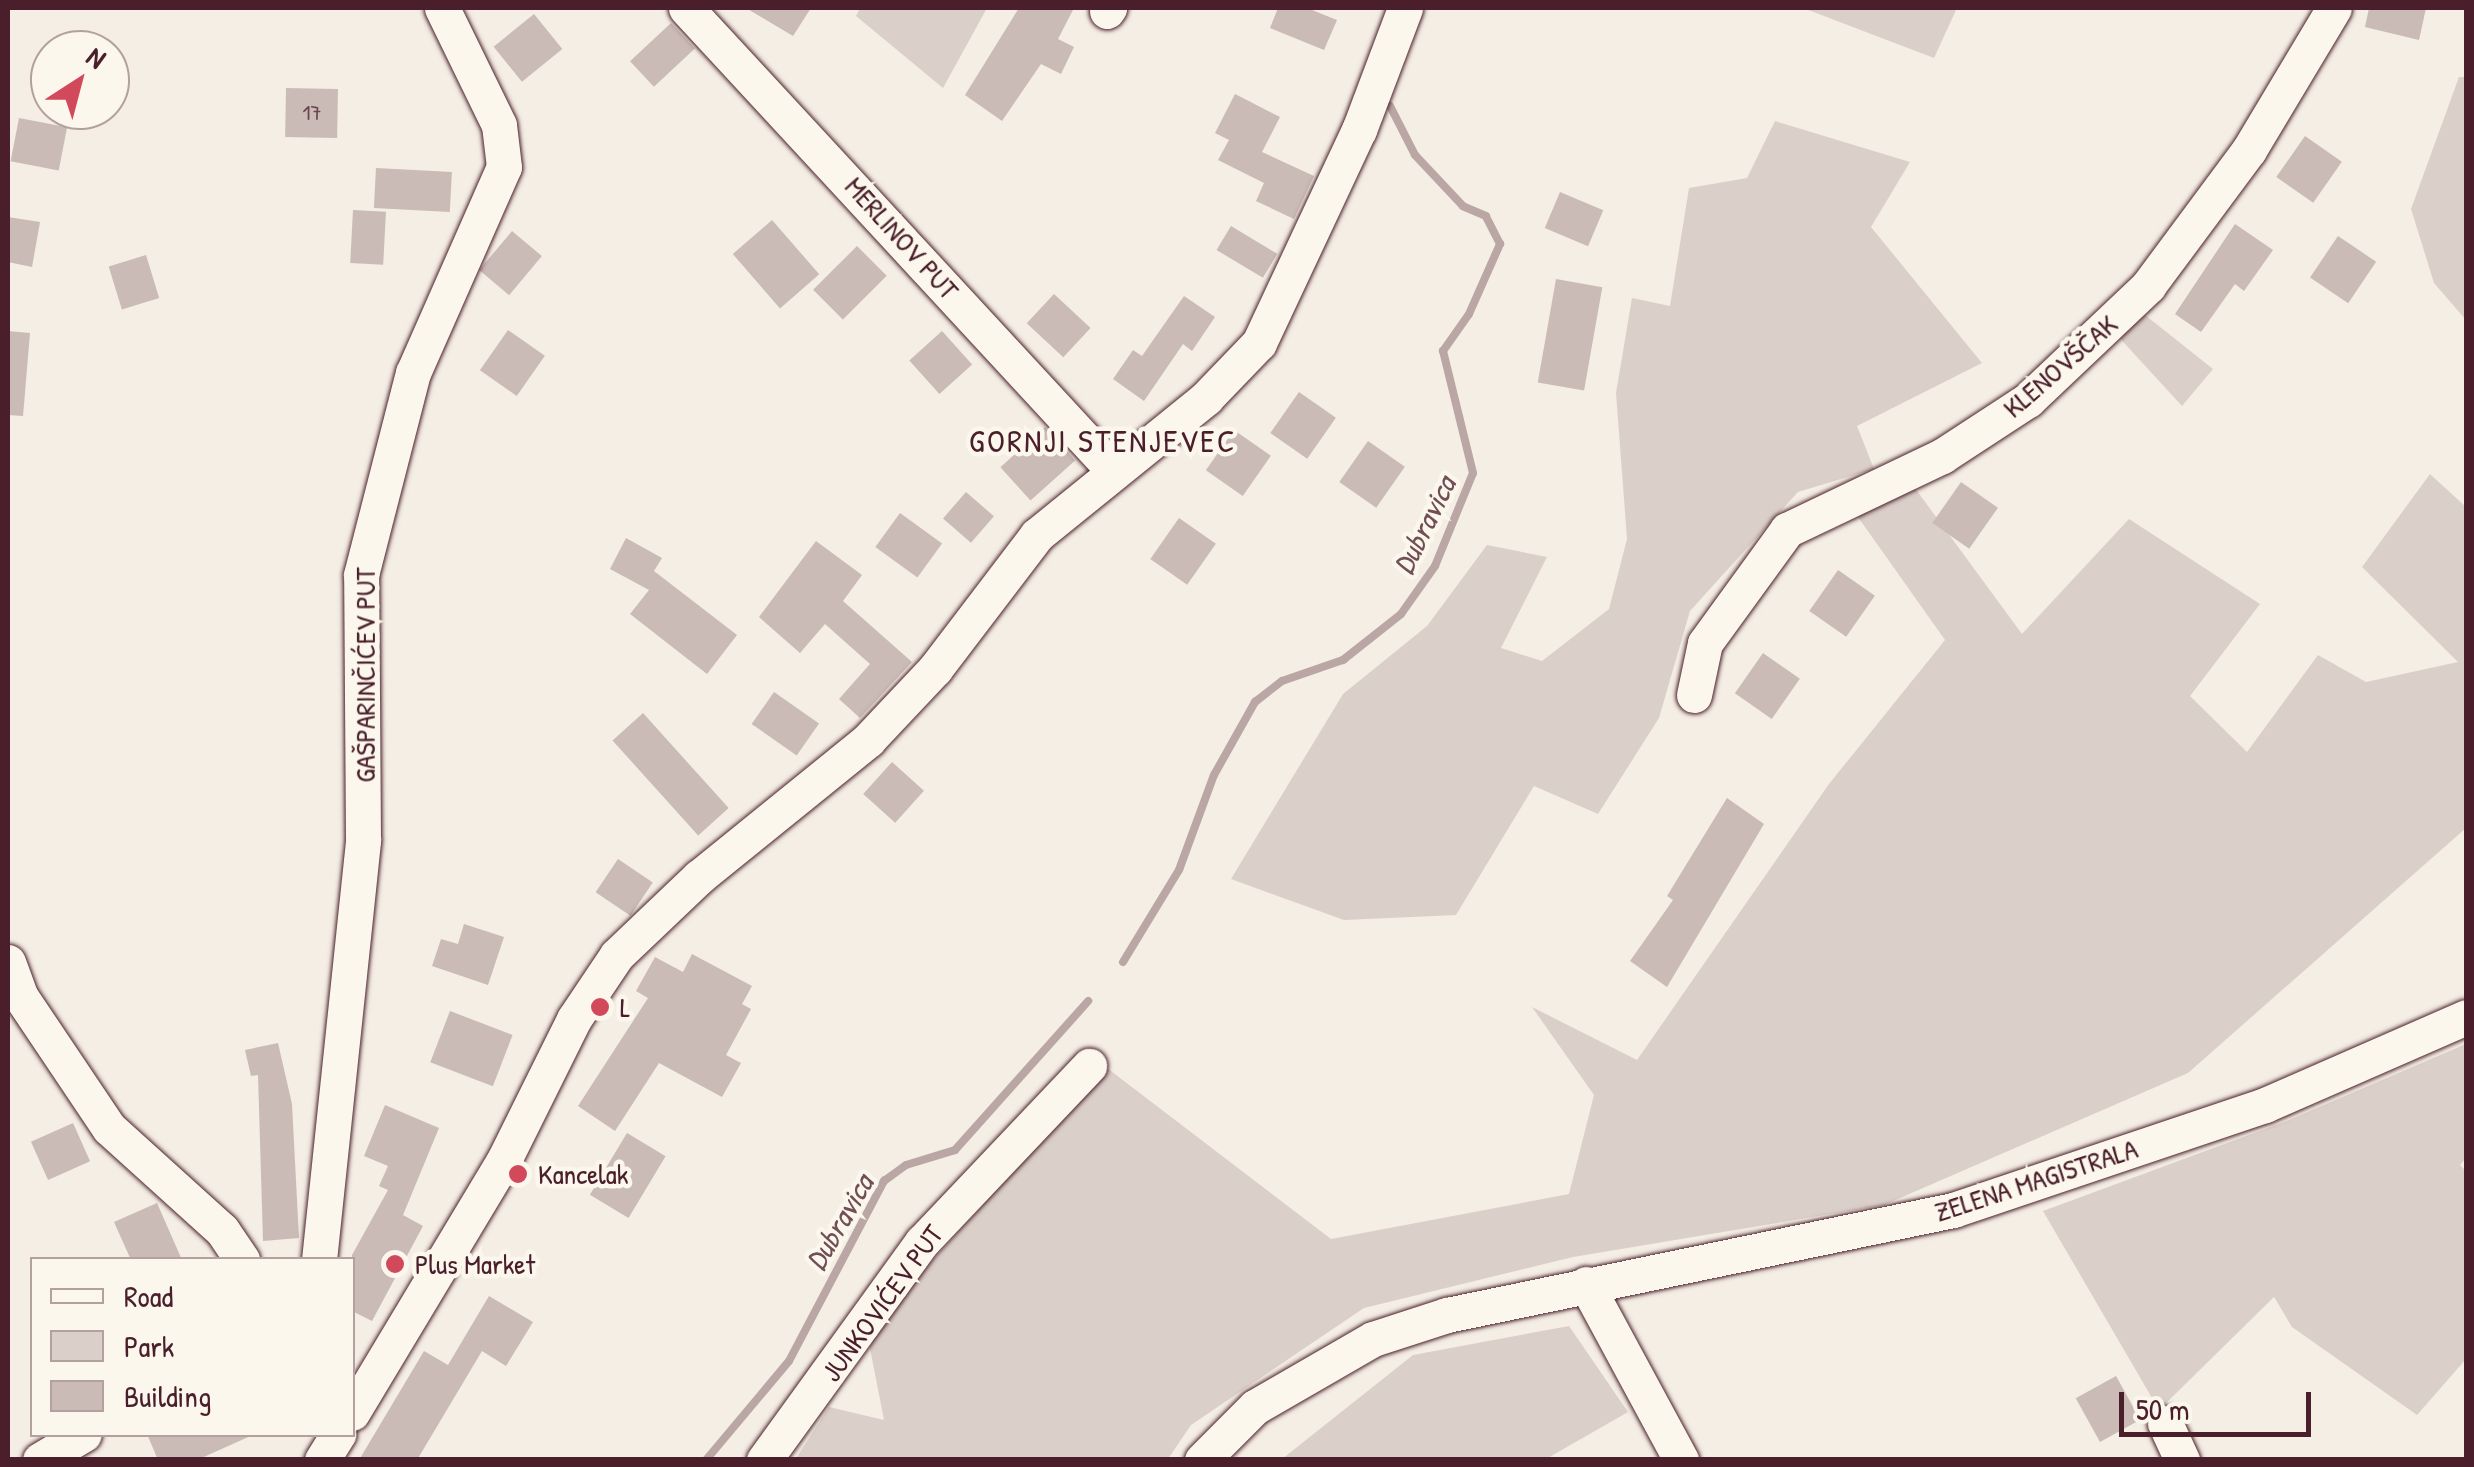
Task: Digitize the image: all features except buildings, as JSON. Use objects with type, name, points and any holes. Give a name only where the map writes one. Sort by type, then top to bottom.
[{"type":"street","name":"GAŠPARINČIĆEV PUT","points":[[319,1257],[363,840],[361,575],[413,373],[504,167],[499,125],[442,8]]},
{"type":"street","name":"MERLINOV PUT","points":[[686,8],[1114,472]]},
{"type":"street","points":[[355,1406],[503,1162],[606,969],[658,912],[900,710],[1037,535],[1206,398],[1259,343],[1358,130],[1405,8]]},
{"type":"street","name":"KLENOVŠČAK","points":[[1694,695],[1706,644],[1786,530],[1942,456],[2028,400],[2148,286],[2249,150],[2334,8]]},
{"type":"street","points":[[8,962],[21,997],[109,1128],[222,1230],[240,1257]]},
{"type":"street","name":"ZELENA MAGISTRALA","points":[[1202,1460],[1255,1407],[1373,1339],[1586,1284],[1953,1210],[2265,1106],[2466,1018]]},
{"type":"street","name":"JUNKOVIĆEV PUT","points":[[764,1460],[922,1242],[1090,1066]]},
{"type":"street","points":[[1586,1284],[1682,1460]]},
{"type":"street","points":[[2164,1423],[2182,1460]]},
{"type":"street","points":[[40,1460],[79,1437]]},
{"type":"street","points":[[322,1460],[336,1437]]},
{"type":"green space","points":[[860,8],[987,8],[943,88],[856,16]]},
{"type":"green space","points":[[1803,8],[1957,8],[1934,58]]},
{"type":"green space","points":[[2459,77],[2466,77],[2466,320],[2434,283],[2411,209]]},
{"type":"green space","points":[[1775,121],[1910,162],[1871,227],[1982,363],[1857,426],[1874,469],[1798,492],[1690,611],[1659,718],[1598,814],[1534,786],[1456,915],[1344,920],[1231,879],[1343,694],[1427,626],[1487,545],[1547,557],[1501,648],[1542,661],[1609,609],[1627,539],[1616,393],[1632,298],[1670,306],[1689,188],[1747,178]]},
{"type":"green space","points":[[2140,311],[2213,369],[2182,406],[2115,333]]},
{"type":"green space","points":[[2430,474],[2466,507],[2466,828],[2188,1073],[1884,1205],[1573,1257],[1364,1308],[1191,1425],[1168,1459],[795,1460],[829,1407],[884,1420],[867,1333],[1107,1068],[1331,1239],[1569,1194],[1594,1095],[1532,1007],[1637,1060],[1829,784],[1945,640],[1853,510],[1909,480],[2022,634],[2129,519],[2260,604],[2190,696],[2247,752],[2318,655],[2366,682],[2458,662],[2362,567]]},
{"type":"green space","points":[[2466,1044],[2466,1158],[2460,1165],[2466,1171],[2466,1359],[2417,1415],[2292,1327],[2274,1297],[2159,1410],[2043,1211],[2284,1122]]},
{"type":"green space","points":[[1569,1326],[1628,1412],[1546,1459],[1282,1459],[1413,1355]]},
{"type":"waterway","name":"Dubravica","points":[[1123,962],[1179,870],[1214,775],[1255,702],[1282,681],[1343,660],[1401,614],[1435,566],[1473,473],[1443,351],[1469,314],[1500,244],[1486,216],[1463,206],[1415,155],[1390,106]]},
{"type":"waterway","name":"Dubravica","points":[[706,1460],[789,1361],[884,1181],[906,1165],[955,1150],[1088,1001]]},
{"type":"place","name":"L","points":[[600,1007]]},
{"type":"place","name":"Kancelak","points":[[518,1174]]},
{"type":"place","name":"Plus Market","points":[[395,1264]]},
{"type":"district","name":"GORNJI STENJEVEC","points":[[1103,441]]}]
